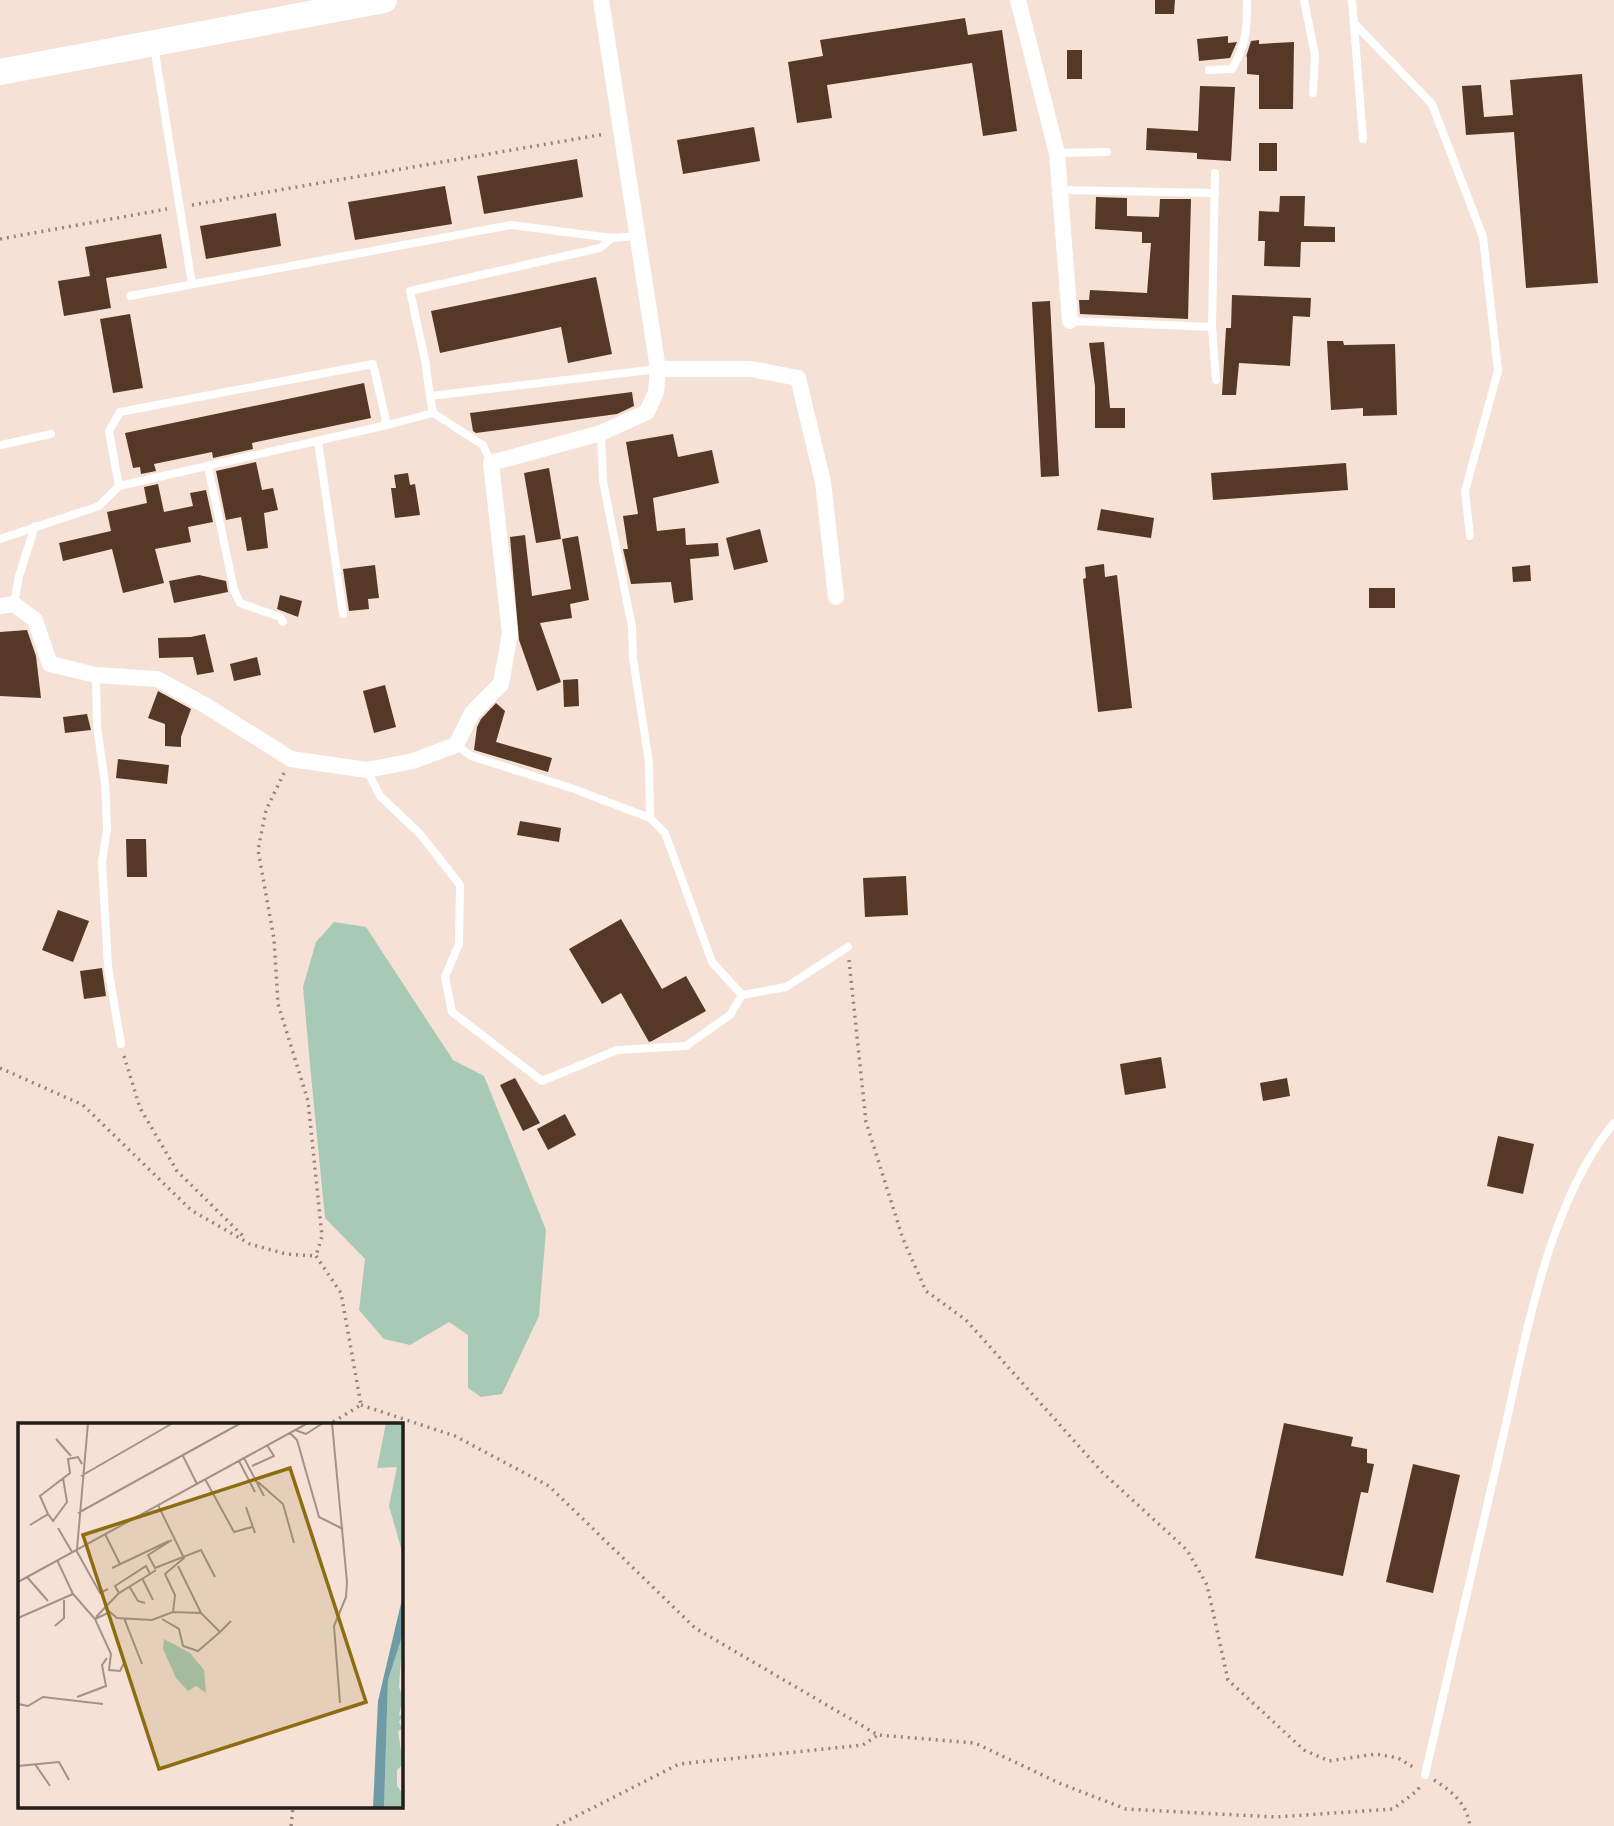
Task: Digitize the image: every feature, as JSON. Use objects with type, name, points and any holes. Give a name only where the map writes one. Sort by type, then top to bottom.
[{"type":"main road","points":[[0,72],[384,0]]},
{"type":"street","points":[[7,605],[35,620],[50,664],[96,674],[157,679],[291,758],[368,770],[413,761],[456,746],[472,713],[501,684],[510,633],[491,463],[601,433],[647,412],[656,392],[658,369],[601,0]]},
{"type":"street","points":[[1018,0],[1057,153],[1070,321]]},
{"type":"street","points":[[658,369],[751,369],[798,378],[823,482],[836,597]]},
{"type":"lane","points":[[1209,71],[1232,68],[1243,49],[1247,33],[1247,0]]},
{"type":"lane","points":[[1304,0],[1315,55],[1313,93]]},
{"type":"lane","points":[[1352,0],[1363,139]]},
{"type":"lane","points":[[1354,23],[1432,104],[1483,237],[1498,371],[1465,492],[1469,536]]},
{"type":"lane","points":[[154,43],[192,284]]},
{"type":"lane","points":[[1057,153],[1107,152]]},
{"type":"lane","points":[[1215,173],[1212,327],[1216,380]]},
{"type":"lane","points":[[1060,190],[1215,193]]},
{"type":"lane","points":[[130,296],[511,225],[612,238],[638,236]]},
{"type":"lane","points":[[433,413],[410,291],[600,248],[612,238]]},
{"type":"lane","points":[[1070,321],[1212,327]]},
{"type":"lane","points":[[119,486],[109,430],[120,412],[373,364],[387,425]]},
{"type":"lane","points":[[430,396],[658,369]]},
{"type":"lane","points":[[0,540],[99,506],[119,486],[433,413],[483,445],[491,463]]},
{"type":"lane","points":[[601,433],[603,481],[632,627],[633,658],[649,763],[650,818]]},
{"type":"lane","points":[[0,445],[51,434]]},
{"type":"lane","points":[[318,441],[343,614]]},
{"type":"lane","points":[[208,466],[234,590],[240,603],[280,617],[283,622]]},
{"type":"lane","points":[[7,605],[35,526]]},
{"type":"lane","points":[[96,674],[97,726],[105,783],[107,830],[102,862],[108,967],[121,1044]]},
{"type":"lane","points":[[456,746],[471,756],[574,789],[650,818],[664,833],[712,962],[742,995]]},
{"type":"lane","points":[[368,770],[380,796],[421,835],[460,885],[459,944],[446,977],[452,1012],[542,1081],[617,1050],[686,1046],[730,1015],[742,995],[786,987],[848,947]]},
{"type":"lane","points":[[1425,1774],[1532,1310],[1560,1216],[1599,1141],[1614,1123]]},
{"type":"path","points":[[0,239],[621,131]]},
{"type":"path","points":[[291,758],[266,810],[258,850],[274,939],[278,1004],[307,1101],[322,1236],[316,1256]]},
{"type":"path","points":[[848,947],[866,1122],[903,1239],[926,1291],[966,1320],[1102,1472],[1187,1550],[1207,1586],[1228,1680],[1304,1750],[1329,1761],[1376,1754],[1398,1758],[1425,1774],[1453,1792],[1469,1816],[1470,1826]]},
{"type":"path","points":[[121,1044],[140,1108],[177,1171],[250,1244]]},
{"type":"path","points":[[0,1068],[83,1105],[191,1210],[250,1244],[286,1254],[316,1256]]},
{"type":"path","points":[[316,1256],[341,1293],[361,1405]]},
{"type":"path","points":[[331,1423],[361,1405],[455,1436],[549,1486],[695,1628],[878,1735],[975,1743],[1059,1783],[1126,1809],[1276,1817],[1393,1809],[1418,1790],[1425,1774]]},
{"type":"path","points":[[557,1826],[679,1765],[863,1745],[878,1735]]},
{"type":"path","points":[[291,1826],[293,1808]]},
{"type":"green space","points":[[334,922],[366,927],[453,1060],[484,1076],[546,1230],[539,1316],[502,1394],[481,1397],[468,1388],[468,1335],[449,1322],[410,1345],[384,1339],[359,1310],[365,1259],[325,1218],[303,987],[316,942]]},
{"type":"building","points":[[1155,0],[1175,0],[1174,14],[1155,14]]},
{"type":"building","points":[[965,18],[968,35],[1002,30],[1017,131],[983,136],[972,63],[827,85],[832,118],[797,123],[788,62],[823,56],[820,40]]},
{"type":"building","points":[[1228,36],[1228,43],[1237,42],[1230,58],[1199,61],[1197,39]]},
{"type":"building","points":[[1259,40],[1259,44],[1294,42],[1293,109],[1259,109],[1259,75],[1247,74],[1246,57],[1251,41]]},
{"type":"building","points":[[1067,50],[1082,50],[1082,79],[1067,79]]},
{"type":"building","points":[[1582,74],[1598,283],[1526,288],[1514,132],[1466,135],[1462,86],[1481,85],[1484,117],[1513,115],[1510,80]]},
{"type":"building","points":[[1200,86],[1235,87],[1231,161],[1197,159],[1197,153],[1146,150],[1147,128],[1198,131]]},
{"type":"building","points":[[754,127],[760,161],[683,174],[677,140]]},
{"type":"building","points":[[1259,143],[1277,143],[1277,171],[1259,171]]},
{"type":"building","points":[[577,159],[583,197],[484,214],[477,176]]},
{"type":"building","points":[[445,186],[452,224],[355,240],[348,202]]},
{"type":"building","points":[[1280,196],[1305,196],[1304,226],[1335,227],[1335,242],[1301,242],[1300,267],[1264,266],[1265,241],[1258,241],[1259,211],[1279,212]]},
{"type":"building","points":[[1096,197],[1127,198],[1127,216],[1159,217],[1160,199],[1191,199],[1188,319],[1080,314],[1079,300],[1089,300],[1090,290],[1147,293],[1151,243],[1142,243],[1142,232],[1095,229]]},
{"type":"building","points":[[276,213],[281,246],[206,259],[200,226]]},
{"type":"building","points":[[161,234],[167,268],[106,278],[111,308],[64,316],[58,281],[90,276],[85,247]]},
{"type":"building","points":[[596,277],[612,354],[568,363],[561,327],[440,353],[431,311]]},
{"type":"building","points":[[1232,295],[1311,298],[1310,317],[1293,316],[1290,366],[1239,363],[1236,395],[1222,395],[1226,328],[1231,328]]},
{"type":"building","points":[[1050,301],[1059,476],[1041,477],[1032,302]]},
{"type":"building","points":[[130,314],[143,388],[113,393],[100,319]]},
{"type":"building","points":[[1327,341],[1343,341],[1344,345],[1395,344],[1397,415],[1363,416],[1363,408],[1331,410]]},
{"type":"building","points":[[1104,342],[1110,408],[1125,408],[1125,428],[1095,428],[1095,386],[1089,343]]},
{"type":"building","points":[[364,383],[371,418],[252,443],[253,449],[213,458],[212,452],[154,464],[156,471],[141,474],[140,467],[133,468],[125,433]]},
{"type":"building","points":[[632,392],[634,406],[617,414],[476,433],[473,431],[470,413]]},
{"type":"building","points":[[673,434],[678,457],[712,450],[719,483],[653,498],[657,531],[685,528],[686,545],[718,543],[719,556],[690,559],[693,600],[674,603],[671,582],[631,584],[623,549],[628,549],[623,516],[638,514],[626,442]]},
{"type":"building","points":[[256,462],[262,490],[273,488],[278,510],[264,513],[268,548],[247,551],[241,517],[226,520],[216,471]]},
{"type":"building","points":[[1346,463],[1348,490],[1213,500],[1211,473]]},
{"type":"building","points":[[549,468],[561,539],[536,543],[524,473]]},
{"type":"building","points":[[408,473],[410,485],[415,484],[420,515],[395,518],[391,488],[396,488],[394,475]]},
{"type":"building","points":[[158,484],[164,512],[193,506],[190,493],[206,490],[213,522],[188,527],[191,542],[155,549],[164,583],[123,593],[112,549],[63,561],[59,543],[111,531],[107,512],[147,503],[144,487]]},
{"type":"building","points":[[1101,509],[1154,518],[1151,538],[1097,530]]},
{"type":"building","points":[[760,529],[768,562],[734,570],[726,538]]},
{"type":"building","points":[[525,535],[532,596],[571,589],[562,539],[578,536],[589,600],[570,604],[572,618],[540,623],[561,682],[537,691],[519,640],[510,537]]},
{"type":"building","points":[[1104,564],[1105,577],[1117,575],[1132,708],[1098,712],[1083,579],[1086,578],[1085,567]]},
{"type":"building","points":[[375,565],[379,598],[368,599],[369,609],[349,611],[343,569]]},
{"type":"building","points":[[1530,565],[1531,581],[1513,582],[1512,567]]},
{"type":"building","points":[[199,575],[226,581],[228,592],[174,603],[169,581]]},
{"type":"building","points":[[1369,588],[1395,588],[1395,608],[1369,608]]},
{"type":"building","points":[[280,595],[302,601],[298,617],[277,609]]},
{"type":"building","points":[[27,630],[36,656],[41,698],[0,696],[0,632]]},
{"type":"building","points":[[205,634],[214,672],[197,675],[193,657],[159,658],[158,638]]},
{"type":"building","points":[[257,657],[261,675],[234,681],[230,664]]},
{"type":"building","points":[[578,679],[579,706],[564,707],[563,680]]},
{"type":"building","points":[[385,685],[396,727],[374,733],[363,691]]},
{"type":"building","points":[[158,691],[191,709],[181,737],[181,747],[165,746],[165,724],[148,718]]},
{"type":"building","points":[[496,703],[505,711],[496,742],[552,758],[548,772],[474,750],[477,727]]},
{"type":"building","points":[[87,714],[91,730],[65,733],[63,717]]},
{"type":"building","points":[[118,759],[169,765],[167,784],[116,778]]},
{"type":"building","points":[[520,821],[561,828],[559,842],[517,835]]},
{"type":"building","points":[[126,839],[146,839],[147,877],[127,877]]},
{"type":"building","points":[[906,876],[908,915],[865,917],[863,878]]},
{"type":"building","points":[[58,910],[89,921],[73,962],[42,950]]},
{"type":"building","points":[[621,919],[662,989],[686,976],[706,1011],[649,1042],[621,993],[602,1004],[569,949]]},
{"type":"building","points":[[102,968],[106,996],[84,999],[80,971]]},
{"type":"building","points":[[1161,1057],[1166,1088],[1125,1095],[1120,1064]]},
{"type":"building","points":[[515,1078],[540,1123],[523,1131],[500,1085]]},
{"type":"building","points":[[1287,1078],[1290,1096],[1263,1101],[1260,1083]]},
{"type":"building","points":[[565,1114],[576,1135],[548,1150],[537,1129]]},
{"type":"building","points":[[1498,1136],[1534,1144],[1523,1194],[1487,1186]]},
{"type":"building","points":[[1284,1423],[1353,1437],[1351,1446],[1367,1449],[1367,1463],[1374,1464],[1368,1493],[1361,1492],[1343,1576],[1255,1558]]},
{"type":"building","points":[[1413,1464],[1460,1475],[1433,1593],[1386,1582]]}]
